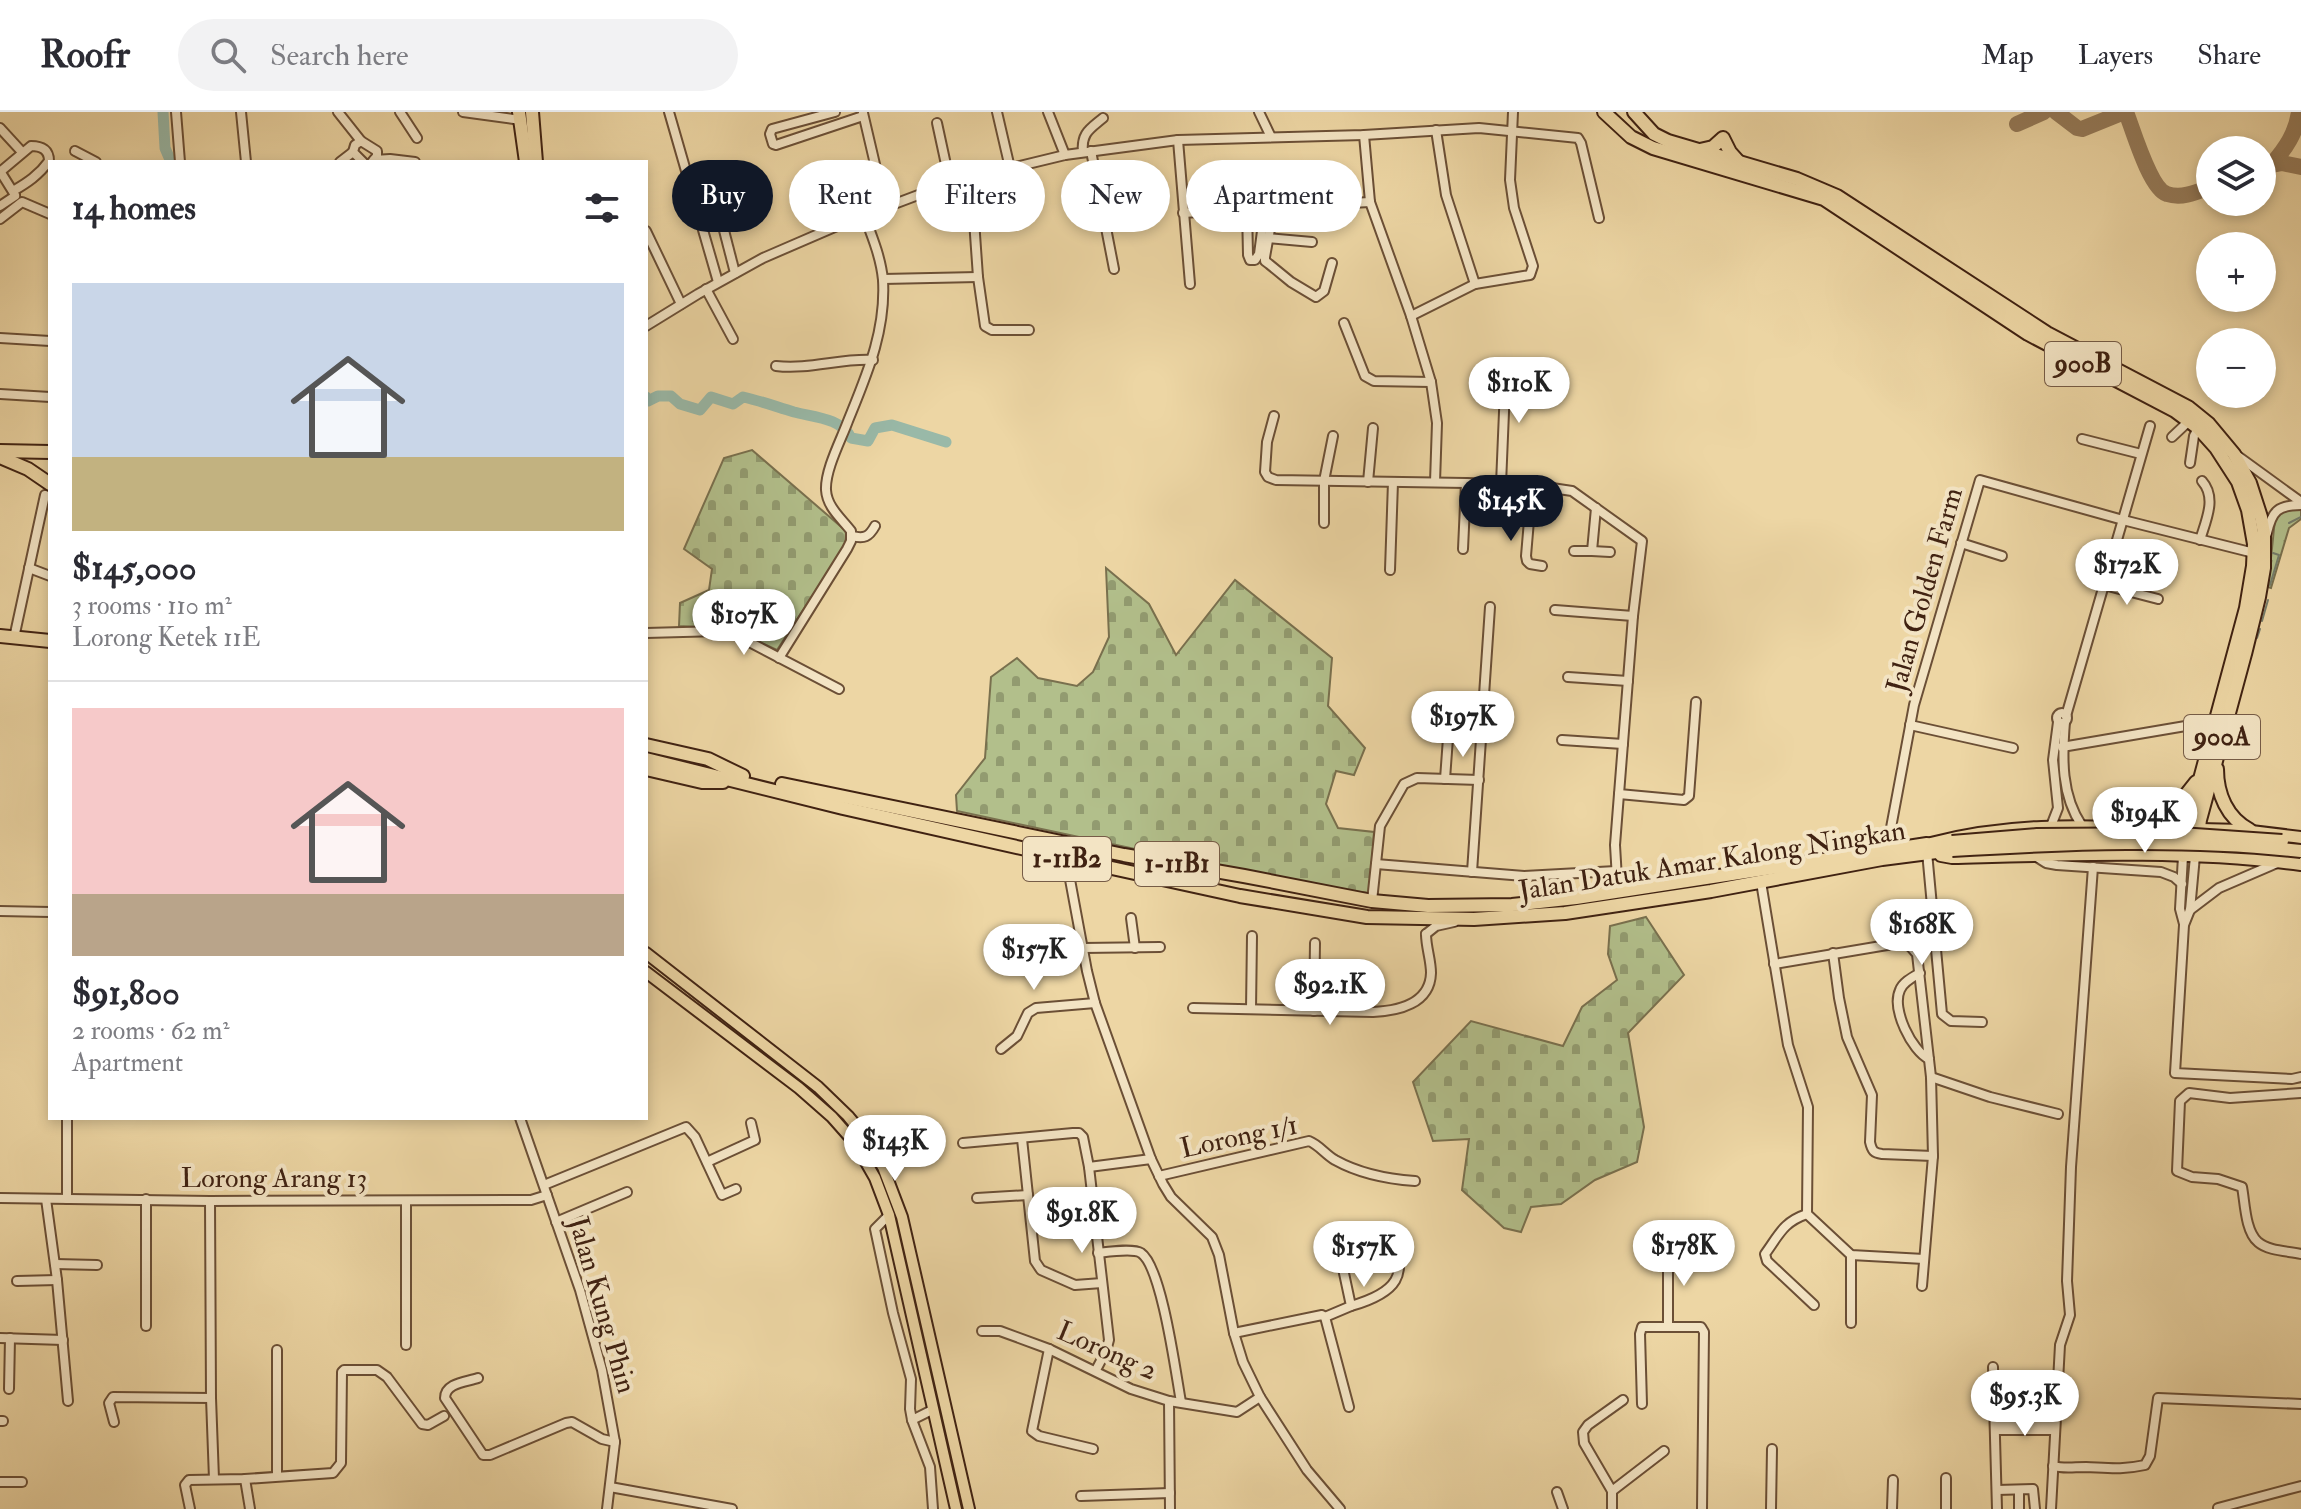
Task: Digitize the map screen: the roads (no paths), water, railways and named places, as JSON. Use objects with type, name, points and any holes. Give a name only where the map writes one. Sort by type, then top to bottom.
[{"type":"highway","name":"900B","points":[[1604,112],[1631,137],[1653,148],[1824,199],[2004,320],[2058,351],[2154,398],[2193,425],[2225,460],[2238,482],[2251,522],[2254,553],[2246,608],[2201,774],[2193,838]]},
{"type":"highway","points":[[524,115],[526,160]]},
{"type":"highway","points":[[524,115],[535,160]]},
{"type":"highway","name":"900A","points":[[1639,116],[1654,134],[1668,141],[1810,183],[1837,196],[2047,333],[2188,407],[2209,424],[2234,454],[2250,483],[2261,517],[2264,568],[2245,654],[2193,838]]},
{"type":"highway","points":[[0,451],[48,452]]},
{"type":"highway","points":[[0,457],[28,469],[48,490]]},
{"type":"highway","points":[[0,636],[48,641]]},
{"type":"highway","points":[[2225,684],[2237,657],[2245,654]]},
{"type":"highway","points":[[648,745],[708,759],[743,779]]},
{"type":"highway","name":"Jalan Datuk Amar Kalong Ningkan","points":[[648,754],[843,808],[1240,896],[1351,915],[1474,919],[1565,913],[1761,882],[1929,848]]},
{"type":"highway","points":[[2218,754],[2217,784],[2225,805],[2237,823],[2254,832]]},
{"type":"highway","name":"Jalan Datuk Amar Kalong Ningkan","points":[[648,759],[1124,855],[1372,901],[1440,907],[1512,905],[1616,881],[1630,890],[1887,849],[1952,846],[2037,835],[2193,838]]},
{"type":"highway","points":[[648,769],[702,782],[743,779]]},
{"type":"highway","points":[[2133,828],[2173,811],[2201,774]]},
{"type":"highway","points":[[1929,848],[1968,834],[2051,826],[2133,828],[2153,829],[2301,864]]},
{"type":"highway","points":[[2150,855],[2161,839],[2153,829]]},
{"type":"highway","points":[[1929,848],[1952,857],[2150,855],[2193,838],[2254,832],[2301,841]]},
{"type":"highway","points":[[2193,838],[2301,841]]},
{"type":"highway","points":[[2193,838],[2301,851]]},
{"type":"highway","points":[[1240,896],[1279,899],[1287,894],[1281,886],[1244,876]]},
{"type":"main road","points":[[648,955],[818,1087],[848,1116],[873,1149],[892,1187],[902,1217],[969,1509]]},
{"type":"main road","points":[[648,974],[799,1088],[832,1117],[855,1143],[875,1178],[889,1215],[956,1509]]},
{"type":"street","points":[[176,112],[180,160]]},
{"type":"street","points":[[241,112],[246,160]]},
{"type":"street","points":[[338,112],[350,130],[362,160]]},
{"type":"street","points":[[400,112],[417,138]]},
{"type":"street","points":[[463,112],[524,115]]},
{"type":"street","points":[[669,112],[718,282]]},
{"type":"street","points":[[835,112],[772,129],[773,144],[863,114],[874,160]]},
{"type":"street","points":[[997,112],[1008,160]]},
{"type":"street","points":[[1048,112],[1065,155]]},
{"type":"street","points":[[1259,112],[1271,137]]},
{"type":"street","points":[[1411,316],[1475,284],[1530,275],[1533,266],[1514,208],[1510,180],[1513,112]]},
{"type":"street","points":[[1103,118],[1082,139],[1114,269]]},
{"type":"street","points":[[937,123],[945,160]]},
{"type":"street","points":[[0,128],[22,152]]},
{"type":"street","points":[[1044,160],[1087,151],[1178,140],[1364,135],[1479,128],[1511,130],[1578,138],[1599,218]]},
{"type":"street","points":[[1436,130],[1446,195],[1475,284]]},
{"type":"street","points":[[1364,135],[1370,202],[1431,382],[1437,423],[1435,482]]},
{"type":"street","points":[[1178,140],[1190,284]]},
{"type":"street","points":[[48,213],[19,198],[0,172],[31,146],[41,147],[49,160]]},
{"type":"street","points":[[357,146],[374,158],[398,160]]},
{"type":"street","points":[[342,160],[357,146]]},
{"type":"street","points":[[75,151],[92,160]]},
{"type":"street","points":[[0,219],[48,162]]},
{"type":"street","points":[[0,206],[19,198]]},
{"type":"street","points":[[1332,263],[1324,291],[1313,296],[1265,261],[1274,207],[1370,202]]},
{"type":"street","points":[[1265,208],[1259,254],[1255,260],[1250,260],[1248,255],[1247,209],[1265,208]]},
{"type":"street","points":[[724,232],[735,273]]},
{"type":"street","points":[[648,325],[718,282],[822,232]]},
{"type":"street","points":[[779,658],[852,536],[830,505],[826,492],[828,475],[873,360],[880,324],[883,279],[870,232]]},
{"type":"street","points":[[975,232],[985,326],[992,330],[1029,330]]},
{"type":"street","points":[[648,235],[681,304]]},
{"type":"street","points":[[1268,238],[1312,242]]},
{"type":"street","points":[[883,279],[978,277]]},
{"type":"street","points":[[706,289],[733,339]]},
{"type":"street","points":[[1344,323],[1365,376],[1374,381],[1431,382]]},
{"type":"street","points":[[0,338],[48,341]]},
{"type":"street","points":[[776,366],[805,367],[854,359],[873,360]]},
{"type":"street","points":[[1501,484],[1506,364]]},
{"type":"street","points":[[0,394],[48,397]]},
{"type":"street","points":[[1274,416],[1267,442],[1265,472],[1276,480],[1532,485],[1576,492],[1642,541],[1615,845],[1616,881],[1376,864]]},
{"type":"street","points":[[2172,437],[2193,425],[2190,463]]},
{"type":"street","points":[[2051,826],[2058,802],[2053,760],[2062,718],[2150,426]]},
{"type":"street","points":[[1368,482],[1373,428]]},
{"type":"street","points":[[1324,523],[1324,481],[1333,436]]},
{"type":"street","points":[[2082,439],[2141,454]]},
{"type":"street","points":[[2234,454],[2301,504]]},
{"type":"street","name":"Jalan Golden Farm","points":[[1887,849],[1910,725],[1980,480],[2254,553]]},
{"type":"street","points":[[2200,540],[2210,498],[2209,490],[2202,481]]},
{"type":"street","points":[[1390,570],[1393,482]]},
{"type":"street","points":[[1463,549],[1466,483]]},
{"type":"street","points":[[1532,485],[1527,561],[1542,566]]},
{"type":"street","points":[[14,638],[48,490]]},
{"type":"street","points":[[2264,568],[2271,518],[2285,505],[2301,504]]},
{"type":"street","points":[[1592,551],[1596,508]]},
{"type":"street","points":[[852,536],[869,535],[875,526]]},
{"type":"street","points":[[1961,543],[2002,556]]},
{"type":"street","points":[[1574,551],[1610,552]]},
{"type":"street","points":[[29,568],[48,575]]},
{"type":"street","points":[[2104,585],[2158,599]]},
{"type":"street","points":[[1472,872],[1490,607]]},
{"type":"street","points":[[1555,610],[1633,616]]},
{"type":"street","points":[[648,633],[732,633],[839,689]]},
{"type":"street","points":[[1568,677],[1628,681]]},
{"type":"street","points":[[1619,794],[1684,800],[1689,796],[1696,702]]},
{"type":"street","points":[[2062,718],[2062,762],[2070,808],[2082,826]]},
{"type":"street","points":[[2062,747],[2215,721]]},
{"type":"street","points":[[1910,725],[2009,747]]},
{"type":"street","points":[[1445,779],[1448,738]]},
{"type":"street","points":[[1562,740],[1623,744]]},
{"type":"street","points":[[1372,901],[1380,826],[1404,784],[1417,778],[1479,780]]},
{"type":"street","points":[[2058,802],[2065,806],[2069,801]]},
{"type":"street","points":[[2193,838],[2182,884],[2180,909],[2184,925],[2175,1073],[2301,1077]]},
{"type":"street","points":[[2184,925],[2190,910],[2193,838]]},
{"type":"street","points":[[1929,848],[1942,1014],[1951,1021],[1982,1022]]},
{"type":"street","points":[[2034,856],[2051,865],[2161,872],[2182,884]]},
{"type":"street","points":[[1066,858],[1095,1003],[1151,1159],[1171,1197],[1212,1237],[1219,1255],[1234,1333],[1243,1362],[1260,1397],[1307,1470],[1340,1509]]},
{"type":"street","points":[[2190,910],[2219,888],[2282,861]]},
{"type":"street","points":[[2051,1509],[2060,1345],[2070,1315],[2067,1281],[2071,1167],[2093,867]]},
{"type":"street","points":[[1761,882],[1788,1045],[1808,1107],[1807,1214],[1851,1255],[1924,1259]]},
{"type":"street","points":[[0,911],[48,912]]},
{"type":"street","points":[[1131,918],[1135,948]]},
{"type":"street","points":[[1193,1008],[1390,1011],[1404,1008],[1427,989],[1431,977],[1426,934],[1416,924],[1395,918]]},
{"type":"street","points":[[1426,934],[1436,926],[1474,919]]},
{"type":"street","points":[[1251,1009],[1252,936]]},
{"type":"street","points":[[1314,1011],[1315,943]]},
{"type":"street","points":[[1774,964],[1904,944],[1915,949],[1931,1077],[1933,1156],[1922,1286]]},
{"type":"street","points":[[1083,948],[1160,947]]},
{"type":"street","points":[[1833,953],[1847,1037],[1872,1095],[1871,1149],[1882,1154],[1933,1156]]},
{"type":"street","points":[[1920,973],[1901,986],[1898,999],[1912,1044],[1929,1059]]},
{"type":"street","points":[[1001,1049],[1017,1036],[1028,1013],[1036,1008],[1095,1003]]},
{"type":"street","points":[[1931,1077],[1990,1097],[2058,1114]]},
{"type":"street","points":[[2301,1093],[2230,1098],[2189,1093],[2180,1101],[2177,1171],[2242,1187],[2250,1227],[2257,1241],[2301,1254]]},
{"type":"street","points":[[67,1120],[67,1199]]},
{"type":"street","name":"Jalan Kung Phin","points":[[521,1120],[580,1290],[597,1349],[615,1442],[607,1509]]},
{"type":"street","points":[[707,1162],[755,1140],[751,1123]]},
{"type":"street","points":[[544,1185],[686,1127],[695,1137],[722,1195],[736,1189]]},
{"type":"street","points":[[963,1143],[1079,1133],[1085,1143],[1109,1340],[1096,1370]]},
{"type":"street","points":[[1022,1139],[1037,1266],[1075,1285],[1102,1283]]},
{"type":"street","name":"Lorong 1/1","points":[[1159,1176],[1309,1141],[1331,1158],[1372,1176],[1415,1181]]},
{"type":"street","points":[[1089,1167],[1151,1159]]},
{"type":"street","points":[[556,1222],[627,1192]]},
{"type":"street","name":"Lorong Arang 13","points":[[0,1198],[406,1201],[531,1200],[547,1195]]},
{"type":"street","points":[[977,1198],[1028,1195]]},
{"type":"street","points":[[46,1199],[68,1401]]},
{"type":"street","points":[[146,1199],[146,1326]]},
{"type":"street","points":[[210,1201],[214,1479]]},
{"type":"street","points":[[406,1201],[406,1345]]},
{"type":"street","points":[[1807,1214],[1787,1223],[1765,1254],[1767,1261],[1814,1305]]},
{"type":"street","points":[[889,1215],[875,1229],[911,1379],[912,1420],[930,1467],[933,1509]]},
{"type":"street","points":[[1234,1333],[1309,1317],[1325,1317],[1388,1291],[1394,1283],[1400,1261],[1390,1230]]},
{"type":"street","points":[[1335,1231],[1351,1306]]},
{"type":"street","points":[[1668,1249],[1668,1326]]},
{"type":"street","points":[[1098,1253],[1136,1251],[1147,1259],[1163,1302],[1181,1402]]},
{"type":"street","points":[[1851,1255],[1851,1323]]},
{"type":"street","points":[[55,1264],[97,1265]]},
{"type":"street","points":[[17,1281],[57,1280]]},
{"type":"street","points":[[1325,1317],[1349,1407]]},
{"type":"street","points":[[1642,1404],[1641,1329],[1701,1327],[1704,1332],[1702,1509]]},
{"type":"street","name":"Lorong 2","points":[[982,1331],[1000,1331],[1049,1349],[1131,1389],[1169,1401],[1237,1412],[1260,1397]]},
{"type":"street","points":[[9,1389],[5,1338],[63,1340]]},
{"type":"street","points":[[1049,1349],[1032,1431],[1039,1436],[1093,1449]]},
{"type":"street","points":[[277,1350],[277,1476]]},
{"type":"street","points":[[1993,1367],[1997,1509]]},
{"type":"street","points":[[190,1509],[185,1485],[189,1480],[333,1473],[341,1463],[344,1370],[377,1370],[387,1377],[422,1424],[428,1425],[444,1416]]},
{"type":"street","points":[[478,1378],[447,1388],[444,1392],[483,1455],[490,1455],[572,1422],[602,1439],[615,1442]]},
{"type":"street","points":[[114,1422],[109,1403],[113,1397],[211,1398]]},
{"type":"street","points":[[2053,1466],[2125,1470],[2145,1465],[2150,1456],[2158,1398],[2301,1404]]},
{"type":"street","points":[[1612,1509],[1612,1491],[1584,1443],[1583,1432],[1623,1400]]},
{"type":"street","points":[[1169,1401],[1170,1509]]},
{"type":"street","points":[[912,1420],[932,1410]]},
{"type":"street","points":[[1996,1426],[2054,1426]]},
{"type":"street","points":[[1771,1509],[1772,1449]]},
{"type":"street","points":[[1612,1491],[1664,1451]]},
{"type":"street","points":[[1946,1478],[1946,1509]]},
{"type":"street","points":[[245,1479],[250,1509]]},
{"type":"street","points":[[1892,1509],[1893,1480]]},
{"type":"street","points":[[0,1482],[22,1482]]},
{"type":"street","points":[[2218,1508],[2301,1486]]},
{"type":"street","points":[[610,1487],[732,1509]]},
{"type":"street","points":[[1997,1490],[2034,1490],[2035,1509]]},
{"type":"street","points":[[2019,1490],[2019,1509]]},
{"type":"street","points":[[1557,1492],[1563,1509]]},
{"type":"street","points":[[1081,1496],[1170,1493]]},
{"type":"waterway","points":[[163,112],[165,148],[170,160]]},
{"type":"waterway","points":[[648,401],[658,396],[671,396],[680,404],[700,410],[711,397],[733,404],[743,397],[834,422],[851,438],[868,441],[875,428],[892,425],[946,442]]},
{"type":"waterway","points":[[2289,523],[2301,517]]},
{"type":"waterway","points":[[2270,585],[2279,555],[2273,553]]},
{"type":"waterway","points":[[2262,621],[2268,600]]},
{"type":"waterway","points":[[2257,638],[2260,629]]}]
